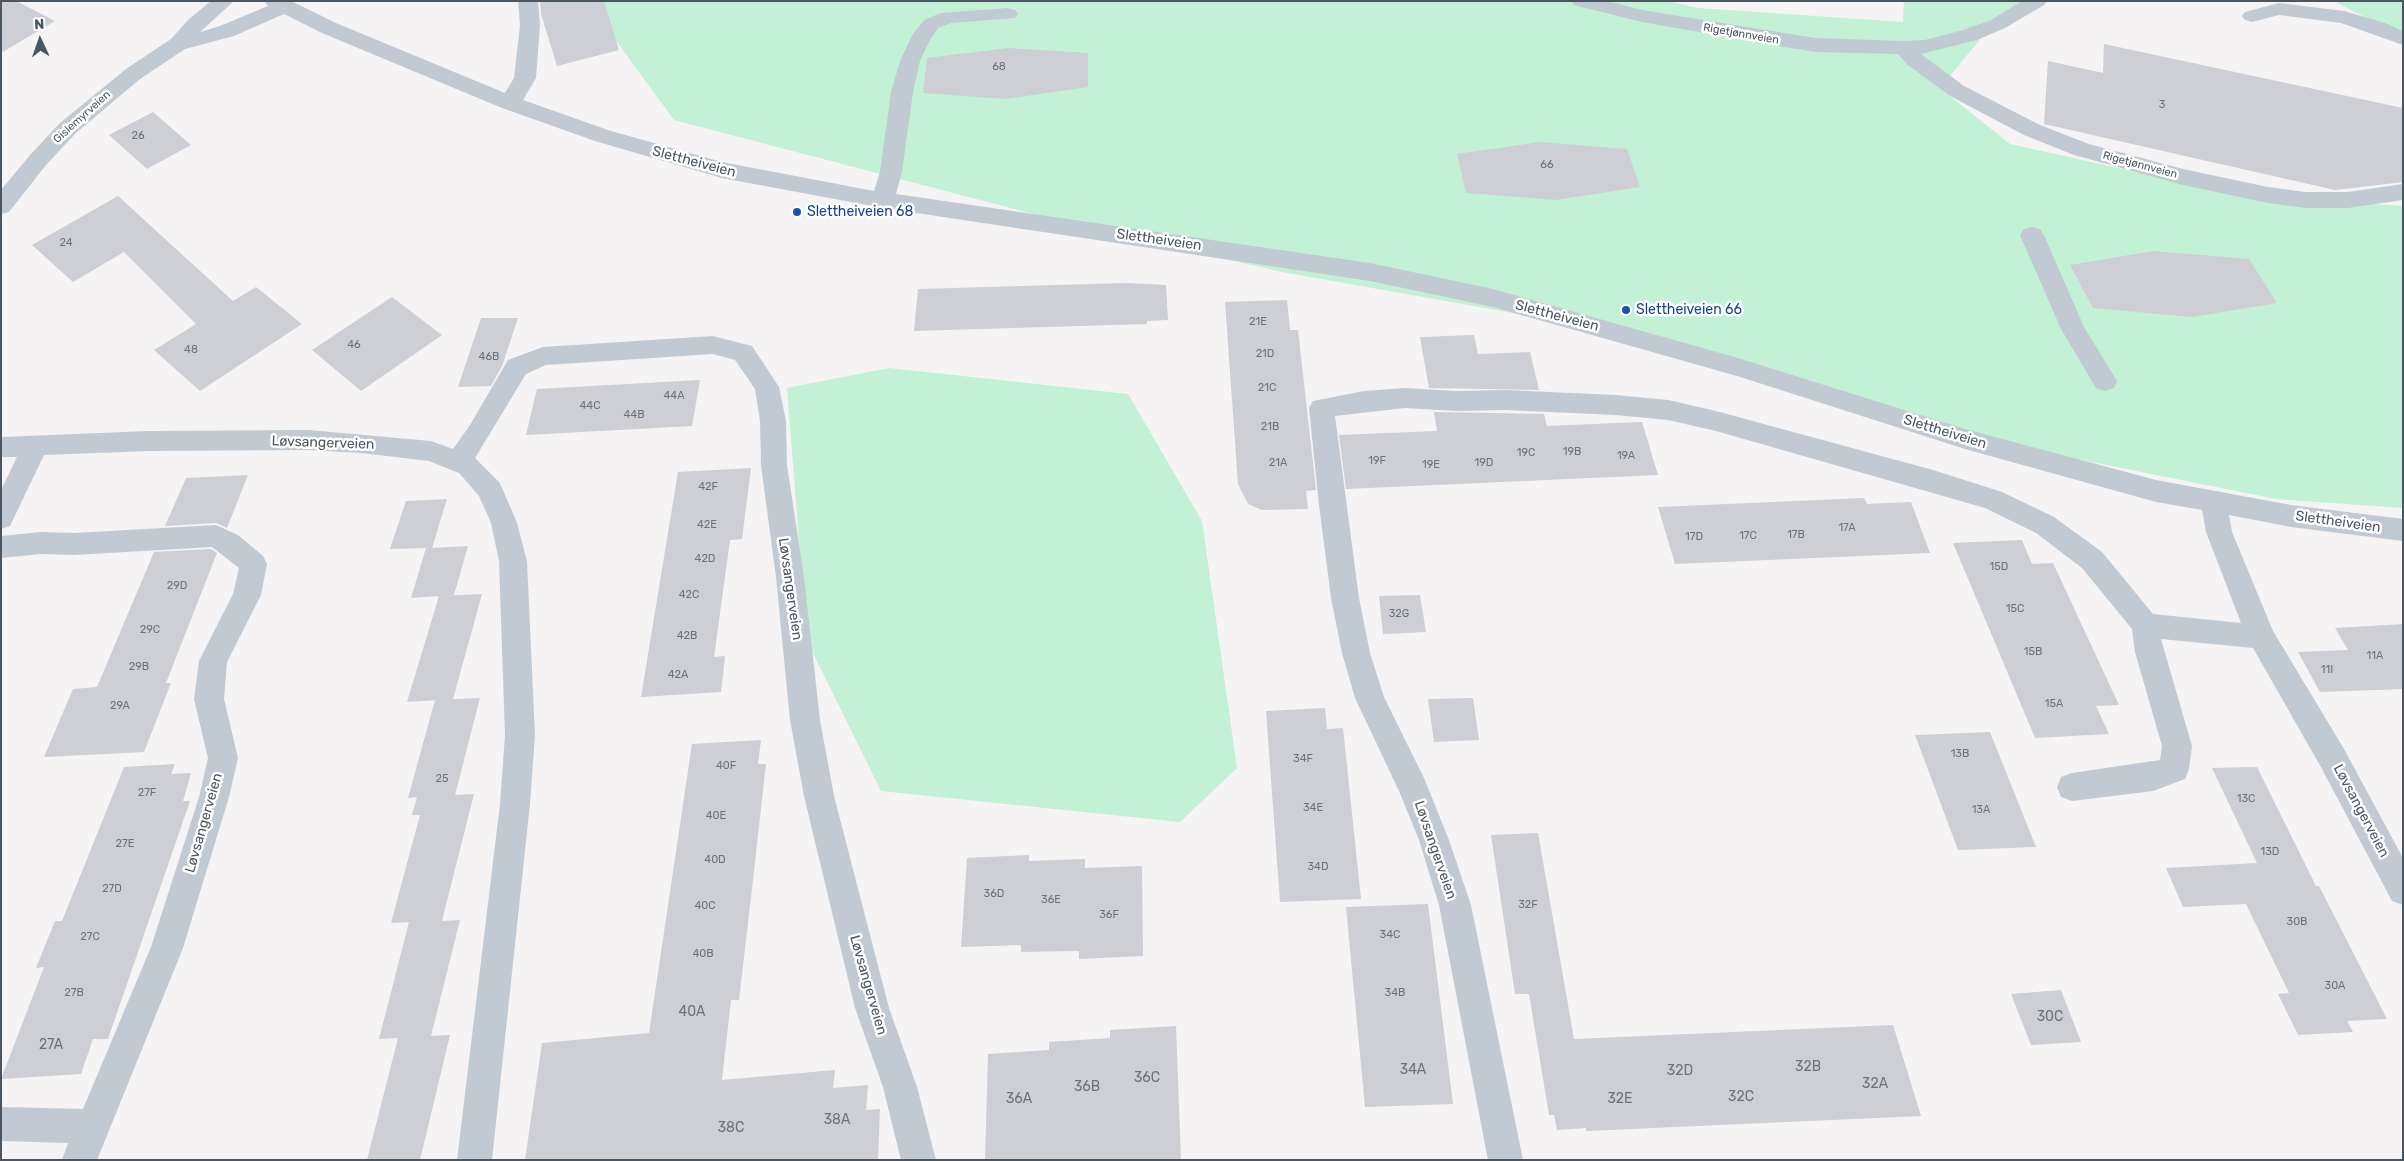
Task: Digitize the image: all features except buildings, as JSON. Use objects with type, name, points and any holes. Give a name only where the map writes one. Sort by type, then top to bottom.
[{"type":"street","name":"Gislemyrveien","points":[[1,206],[38,160],[68,128],[133,74],[178,44],[196,23],[224,1]]},
{"type":"street","points":[[510,103],[524,78],[530,25],[528,1]]},
{"type":"street","name":"Rigetjønnveien","points":[[1581,1],[1642,16],[1773,39],[1816,45],[1904,48],[1925,47],[1970,35],[1998,24],[2037,1]]},
{"type":"street","name":"Gislemyrveien","points":[[178,44],[227,31],[279,4]]},
{"type":"street","name":"Slettheiveien","points":[[279,4],[329,28],[510,103],[603,136],[712,167],[883,200],[1370,272],[1493,298],[1728,365],[2001,449],[2156,491],[2214,503],[2403,530]]},
{"type":"street","points":[[2252,16],[2280,9],[2308,11],[2344,17],[2378,28],[2403,39]]},
{"type":"street","points":[[883,200],[891,172],[902,92],[910,61],[920,39],[931,24],[948,18],[1008,14]]},
{"type":"street","name":"Rigetjønnveien","points":[[1904,48],[1915,60],[1956,91],[2032,130],[2082,150],[2183,176],[2268,195],[2305,200],[2348,200],[2403,192]]},
{"type":"street","points":[[2032,235],[2073,329],[2105,381]]},
{"type":"street","name":"Løvsangerveien","points":[[458,462],[479,432],[517,367],[543,356],[714,345],[743,353],[767,387],[773,421],[774,464],[790,577],[805,720],[819,796],[872,1008],[900,1087],[919,1160]]},
{"type":"street","name":"Løvsangerveien","points":[[1506,1160],[1454,905],[1434,840],[1413,788],[1370,698],[1356,653],[1338,549],[1322,408],[1364,401],[1405,398],[1624,406],[1668,410],[1716,421],[1933,481],[1993,500],[2045,525],[2092,560],[2145,625]]},
{"type":"street","name":"Løvsangerveien","points":[[1,447],[36,448],[148,441],[309,440],[361,443],[431,451],[468,466],[490,490],[504,523],[513,561],[520,734],[515,804],[474,1160]]},
{"type":"street","points":[[1,518],[36,448]]},
{"type":"street","points":[[2072,787],[2153,778],[2174,769],[2177,746],[2149,652],[2145,625],[2261,637],[2219,532],[2214,503]]},
{"type":"street","name":"Løvsangerveien","points":[[1,547],[42,543],[74,544],[216,536],[228,543],[253,564],[247,595],[212,661],[209,699],[223,758],[214,797],[167,948],[79,1160]]},
{"type":"street","name":"Løvsangerveien","points":[[2261,637],[2333,759],[2403,890]]},
{"type":"street","points":[[1,1124],[92,1126]]},
{"type":"green space","points":[[587,1],[1668,1],[1698,8],[1903,22],[1904,1],[2039,1],[2001,14],[1940,88],[2010,144],[2245,196],[2403,206],[2403,508],[2276,499],[2002,444],[1753,372],[1513,313],[1282,272],[1068,223],[674,120]]},
{"type":"green space","points":[[2334,1],[2403,1],[2403,37]]},
{"type":"green space","points":[[889,368],[1128,394],[1202,521],[1237,768],[1180,822],[881,791],[811,649],[803,590],[787,388]]},
{"type":"place","name":"Slettheiveien 68","points":[[797,212]]},
{"type":"place","name":"Slettheiveien 66","points":[[1626,310]]}]
